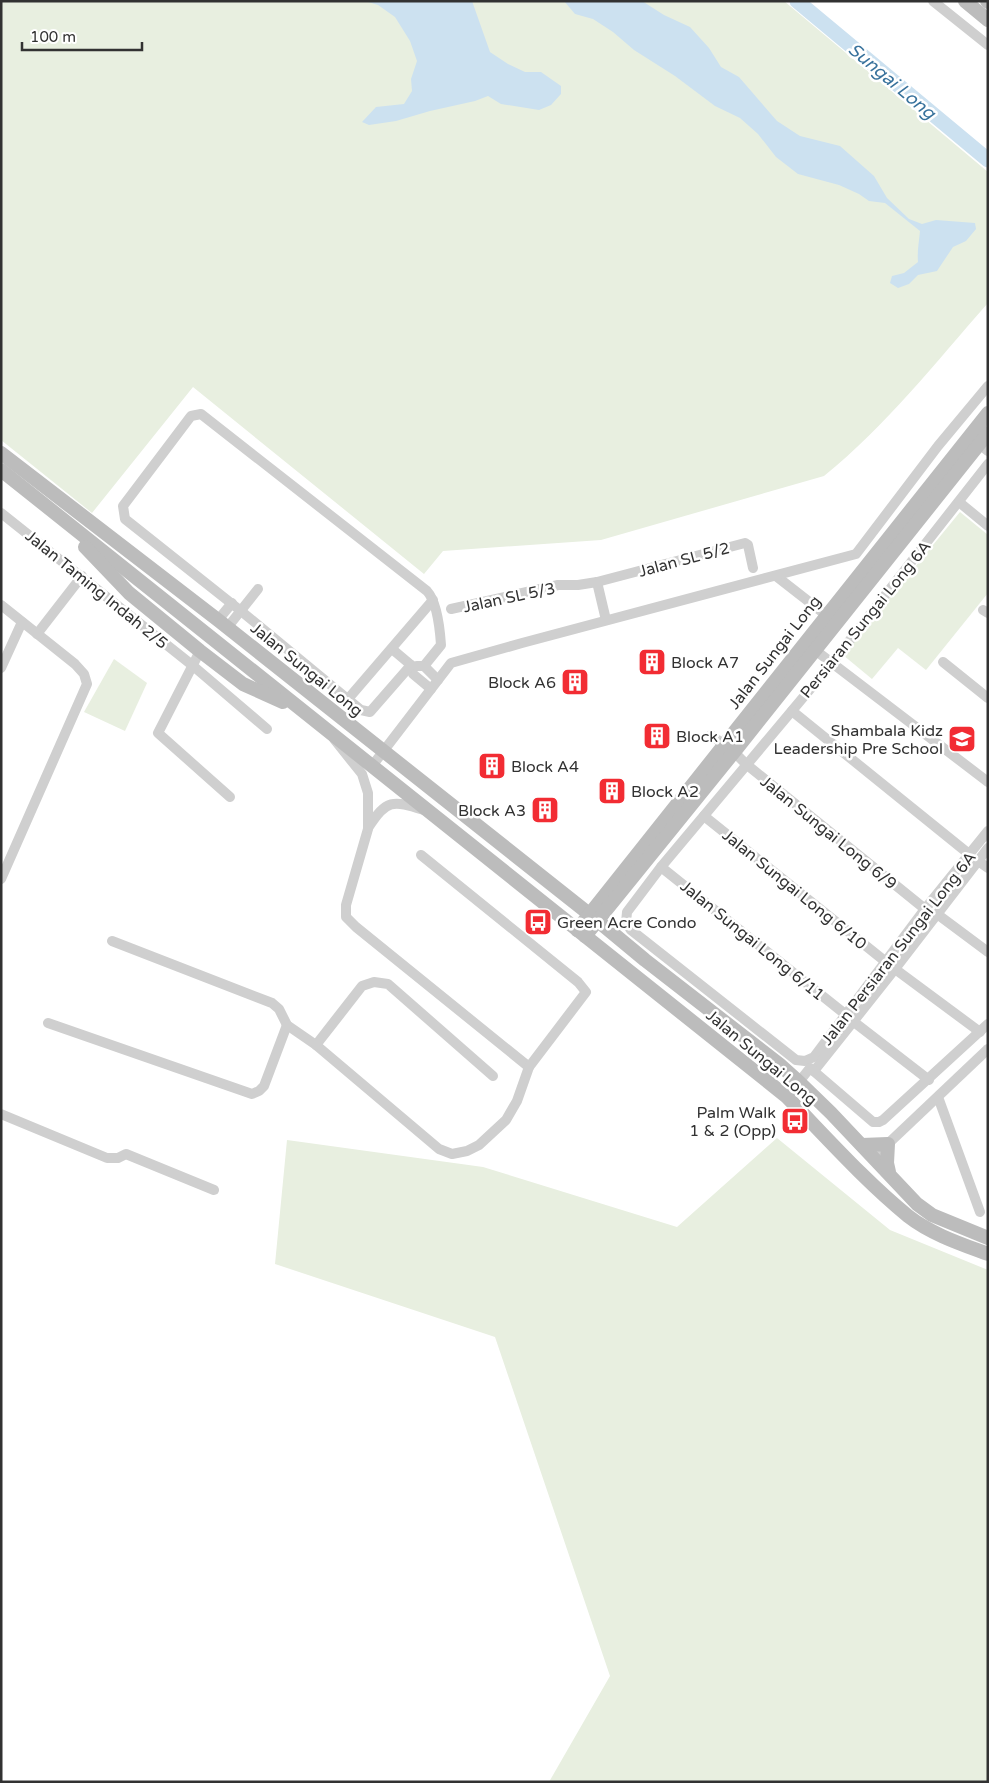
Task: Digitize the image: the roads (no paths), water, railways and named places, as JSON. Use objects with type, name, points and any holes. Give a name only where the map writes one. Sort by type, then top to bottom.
[{"type":"street","points":[[933,1],[988,45]]},
{"type":"street","points":[[965,1],[988,20]]},
{"type":"street","points":[[372,766],[451,663],[856,554],[938,446],[988,386]]},
{"type":"street","name":"Jalan Sungai Long","points":[[581,933],[729,748],[826,615],[988,413]]},
{"type":"street","points":[[411,665],[370,712],[361,710],[232,603],[125,519],[123,506],[191,416],[201,414],[427,591],[433,600],[440,629],[441,645],[424,666]]},
{"type":"street","name":"Jalan Sungai Long","points":[[729,748],[815,650],[985,442]]},
{"type":"street","name":"Jalan Sungai Long","points":[[1,453],[223,624],[645,960],[779,1064],[800,1082],[889,1172],[917,1204],[932,1215],[988,1238]]},
{"type":"street","name":"Persiaran Sungai Long 6A","points":[[805,1061],[796,1060],[631,930],[625,920],[627,912],[661,866],[832,662],[988,464]]},
{"type":"street","name":"Jalan Sungai Long","points":[[1,470],[787,1097],[909,1217],[950,1240],[988,1254]]},
{"type":"street","points":[[1,476],[18,484]]},
{"type":"street","points":[[958,502],[988,526]]},
{"type":"street","points":[[51,510],[129,593],[200,651],[243,684],[302,711]]},
{"type":"street","name":"Jalan Taming Indah 2/5","points":[[1,513],[192,665],[267,729]]},
{"type":"street","name":"Jalan SL 5/2","points":[[598,582],[745,543],[748,545],[753,568]]},
{"type":"street","points":[[37,634],[82,576]]},
{"type":"street","points":[[776,576],[826,615]]},
{"type":"street","points":[[598,582],[606,620]]},
{"type":"street","name":"Jalan SL 5/3","points":[[451,609],[558,585],[578,586],[598,582]]},
{"type":"street","points":[[223,624],[241,611],[258,589]]},
{"type":"street","points":[[348,699],[433,600]]},
{"type":"street","points":[[223,624],[232,603]]},
{"type":"street","points":[[1,605],[84,674],[87,684],[1,879]]},
{"type":"street","points":[[1,668],[22,622]]},
{"type":"street","points":[[392,649],[411,665],[424,666],[438,680]]},
{"type":"street","points":[[815,650],[988,782]]},
{"type":"street","points":[[200,651],[158,733],[230,797]]},
{"type":"street","points":[[943,662],[988,698]]},
{"type":"street","points":[[411,665],[413,674],[431,689]]},
{"type":"street","points":[[792,711],[973,858],[988,868]]},
{"type":"street","points":[[327,730],[362,774],[368,793],[368,829]]},
{"type":"street","name":"Jalan Sungai Long 6/9","points":[[710,735],[729,748],[746,764],[925,909]]},
{"type":"street","points":[[429,812],[398,802],[388,805],[378,813],[368,829],[346,905],[346,917],[529,1067]]},
{"type":"street","name":"Jalan Sungai Long 6/10","points":[[704,816],[886,962]]},
{"type":"street","name":"Jalan Persiaran Sungai Long 6A","points":[[805,1061],[814,1057],[925,909],[973,858],[988,831]]},
{"type":"street","points":[[814,1071],[896,970],[937,914],[973,858],[988,848]]},
{"type":"street","points":[[112,940],[272,1003],[279,1010],[287,1025],[316,1045],[439,1149],[452,1154],[467,1151],[478,1145],[506,1120],[517,1101],[529,1067],[586,992],[578,982],[420,855]]},
{"type":"street","name":"Jalan Sungai Long 6/11","points":[[661,866],[845,1014]]},
{"type":"street","points":[[937,914],[988,952]]},
{"type":"street","points":[[634,975],[645,960]]},
{"type":"street","points":[[787,1097],[810,1068],[873,1122],[879,1122],[929,1080],[984,1028],[896,970]]},
{"type":"street","points":[[316,1045],[362,986],[374,982],[388,984],[493,1076]]},
{"type":"street","points":[[854,1022],[929,1080]]},
{"type":"street","points":[[48,1023],[252,1094],[264,1086],[287,1025]]},
{"type":"street","points":[[844,1155],[860,1159],[874,1157],[988,1049]]},
{"type":"street","points":[[938,1097],[980,1212]]},
{"type":"street","points":[[1,1114],[107,1158],[118,1158],[126,1154],[214,1190]]},
{"type":"street","points":[[862,1145],[888,1144]]},
{"type":"street","points":[[888,1144],[887,1163],[889,1172]]},
{"type":"street","points":[[874,1157],[872,1167],[876,1186]]},
{"type":"water","points":[[365,1],[472,1],[490,52],[525,72],[541,72],[561,86],[561,94],[551,105],[539,110],[501,104],[488,96],[396,121],[369,125],[362,122],[376,107],[404,104],[412,91],[411,79],[417,61],[410,41],[395,17],[378,5]]},
{"type":"water","points":[[564,1],[642,1],[664,15],[690,27],[709,48],[721,67],[739,77],[777,121],[800,136],[840,146],[874,176],[887,198],[909,219],[922,224],[936,220],[975,223],[976,229],[966,241],[953,247],[937,271],[918,275],[909,284],[898,288],[890,283],[892,276],[904,273],[918,262],[920,231],[885,203],[869,201],[839,185],[798,174],[776,157],[758,134],[740,118],[715,106],[593,19],[575,14]]},
{"type":"waterway","name":"Sungai Long","points":[[797,1],[988,160]]},
{"type":"place","name":"Block A7","points":[[652,662]]},
{"type":"place","name":"Block A6","points":[[575,682]]},
{"type":"place","name":"Block A1","points":[[657,736]]},
{"type":"place","name":"Shambala Kidz Leadership Pre School","points":[[962,739]]},
{"type":"place","name":"Block A4","points":[[492,766]]},
{"type":"place","name":"Block A2","points":[[612,791]]},
{"type":"place","name":"Block A3","points":[[545,810]]},
{"type":"place","name":"Green Acre Condo","points":[[538,922]]},
{"type":"place","name":"Palm Walk 1 & 2 (Opp)","points":[[795,1121]]}]
